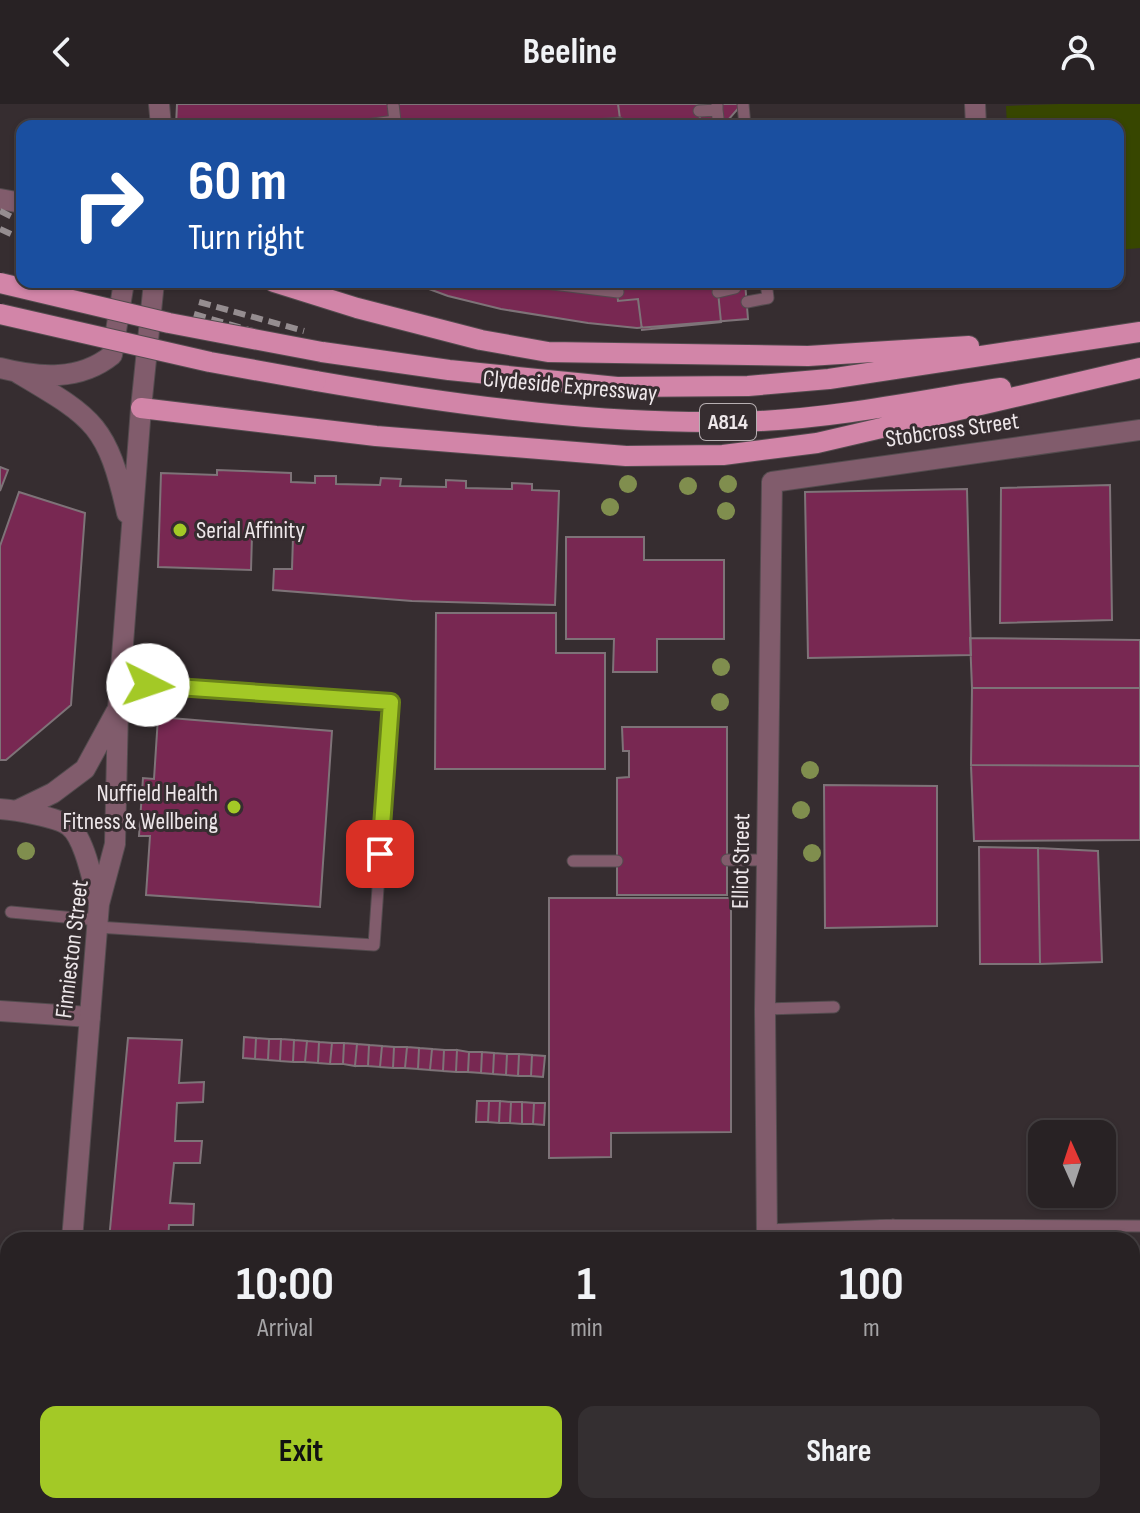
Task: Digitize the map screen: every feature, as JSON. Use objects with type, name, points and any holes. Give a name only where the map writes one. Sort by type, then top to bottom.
[{"type":"main road","name":"Clydeside Expressway","points":[[21,288],[169,323],[322,352],[449,370],[617,387],[748,386],[829,379],[1140,332]]},
{"type":"main road","points":[[294,288],[481,340],[548,352],[808,356],[1088,338]]},
{"type":"main road","name":"Clydeside Expressway","points":[[0,314],[210,362],[316,381],[549,412],[711,422],[833,414],[1140,368]]},
{"type":"main road","points":[[141,408],[376,436],[626,456],[723,455],[817,443],[1140,368]]},
{"type":"street","points":[[9,370],[77,374],[98,366],[112,355],[123,288]]},
{"type":"street","name":"Finnieston Street","points":[[73,1232],[97,917],[115,844],[119,684],[153,288]]},
{"type":"street","points":[[9,370],[76,407],[100,433],[117,469],[131,533]]},
{"type":"street","name":"Stobcross Street","points":[[772,482],[1140,430]]},
{"type":"street","name":"Elliot Street","points":[[767,1232],[765,1009],[772,482]]},
{"type":"street","points":[[9,809],[53,793],[85,769],[118,709]]},
{"type":"street","points":[[9,809],[69,825],[80,843],[97,917]]},
{"type":"street","points":[[0,1011],[90,1017]]},
{"type":"lane","points":[[699,111],[717,107]]},
{"type":"lane","points":[[586,288],[618,292]]},
{"type":"lane","points":[[718,292],[735,288]]},
{"type":"lane","points":[[747,302],[768,298],[767,288]]},
{"type":"lane","points":[[11,912],[97,917],[374,945],[391,702],[119,684]]},
{"type":"lane","points":[[727,860],[767,860]]},
{"type":"lane","points":[[573,861],[617,861]]},
{"type":"lane","points":[[765,1009],[834,1007]]},
{"type":"lane","points":[[805,1232],[893,1225],[1140,1226]]},
{"type":"lane","points":[[893,1225],[893,1232]]},
{"type":"green space","points":[[1140,104],[1140,248],[1124,249],[1124,120],[1007,120],[1006,106]]},
{"type":"building","points":[[177,104],[742,104],[728,120],[176,120]]},
{"type":"building","points":[[618,104],[698,104],[700,120],[620,120]]},
{"type":"building","points":[[426,288],[745,288],[748,319],[637,328],[501,309]]},
{"type":"building","points":[[617,288],[718,288],[721,322],[642,330],[638,299],[618,301]]},
{"type":"building","points":[[0,467],[8,470],[0,491]]},
{"type":"building","points":[[217,470],[291,473],[291,482],[315,483],[315,476],[336,476],[336,484],[380,485],[381,478],[401,479],[400,486],[446,487],[446,480],[466,481],[466,488],[512,489],[512,483],[532,484],[532,490],[559,491],[555,605],[412,601],[273,590],[274,569],[292,569],[293,537],[252,535],[251,570],[158,567],[161,473],[217,475]]},
{"type":"building","points":[[1110,485],[1112,620],[1000,623],[1001,488]]},
{"type":"building","points":[[967,489],[971,655],[808,658],[805,492]]},
{"type":"building","points":[[19,492],[85,513],[71,705],[6,760],[0,760],[0,546]]},
{"type":"building","points":[[566,537],[644,537],[644,560],[724,560],[724,639],[657,639],[657,672],[613,672],[614,639],[566,639]]},
{"type":"building","points":[[436,613],[556,613],[556,653],[605,653],[605,769],[435,769]]},
{"type":"building","points":[[970,638],[1140,640],[1140,688],[972,688]]},
{"type":"building","points":[[972,688],[1140,688],[1140,766],[971,765]]},
{"type":"building","name":"Nuffield Health Fitness & Wellbeing","points":[[158,717],[332,731],[320,907],[146,895],[150,836],[139,836],[143,778],[154,779]]},
{"type":"building","points":[[622,727],[727,727],[727,895],[617,895],[617,778],[629,777],[629,751],[623,751]]},
{"type":"building","points":[[971,765],[1140,766],[1140,840],[974,841]]},
{"type":"building","points":[[824,785],[937,786],[937,926],[825,928]]},
{"type":"building","points":[[979,847],[1038,848],[1040,964],[980,964]]},
{"type":"building","points":[[1038,848],[1098,851],[1102,962],[1040,964]]},
{"type":"building","points":[[549,898],[731,898],[731,1132],[611,1133],[611,1157],[549,1158]]},
{"type":"building","points":[[244,1037],[256,1038],[255,1059],[243,1058]]},
{"type":"building","points":[[128,1038],[182,1040],[179,1083],[204,1082],[203,1102],[177,1103],[175,1141],[202,1141],[200,1163],[174,1163],[170,1203],[194,1204],[193,1225],[169,1225],[169,1232],[110,1232]]},
{"type":"building","points":[[256,1038],[269,1039],[268,1060],[255,1059]]},
{"type":"building","points":[[269,1039],[281,1039],[280,1061],[268,1060]]},
{"type":"building","points":[[281,1039],[294,1040],[293,1062],[280,1061]]},
{"type":"building","points":[[294,1040],[307,1041],[305,1062],[293,1062]]},
{"type":"building","points":[[307,1041],[319,1042],[318,1063],[305,1062]]},
{"type":"building","points":[[319,1042],[332,1043],[330,1064],[318,1063]]},
{"type":"building","points":[[332,1043],[344,1043],[343,1064],[330,1064]]},
{"type":"building","points":[[344,1043],[357,1044],[355,1066],[343,1064]]},
{"type":"building","points":[[357,1044],[369,1045],[368,1066],[355,1066]]},
{"type":"building","points":[[369,1045],[382,1046],[380,1067],[368,1066]]},
{"type":"building","points":[[382,1046],[394,1047],[393,1068],[380,1067]]},
{"type":"building","points":[[394,1047],[407,1047],[405,1068],[393,1068]]},
{"type":"building","points":[[407,1047],[419,1048],[418,1069],[405,1068]]},
{"type":"building","points":[[419,1048],[432,1049],[430,1070],[418,1069]]},
{"type":"building","points":[[432,1049],[444,1050],[443,1071],[430,1070]]},
{"type":"building","points":[[444,1050],[457,1050],[456,1072],[443,1071]]},
{"type":"building","points":[[457,1050],[469,1052],[468,1072],[456,1072]]},
{"type":"building","points":[[469,1052],[482,1052],[481,1073],[468,1072]]},
{"type":"building","points":[[482,1052],[494,1053],[493,1074],[481,1073]]},
{"type":"building","points":[[494,1053],[507,1054],[506,1075],[493,1074]]},
{"type":"building","points":[[507,1054],[519,1054],[518,1076],[506,1075]]},
{"type":"building","points":[[519,1054],[532,1055],[531,1076],[518,1076]]},
{"type":"building","points":[[532,1055],[545,1056],[543,1077],[531,1076]]},
{"type":"building","points":[[477,1101],[489,1101],[488,1122],[476,1122]]},
{"type":"building","points":[[489,1101],[500,1101],[499,1123],[488,1122]]},
{"type":"building","points":[[500,1101],[511,1102],[510,1123],[499,1123]]},
{"type":"building","points":[[511,1102],[522,1102],[522,1124],[510,1123]]},
{"type":"building","points":[[522,1102],[534,1103],[533,1124],[522,1124]]},
{"type":"building","points":[[534,1103],[545,1103],[544,1125],[533,1124]]},
{"type":"railway","points":[[0,211],[16,219]]},
{"type":"railway","points":[[0,229],[16,236]]},
{"type":"railway","points":[[199,302],[304,331]]},
{"type":"railway","points":[[194,314],[301,345]]},
{"type":"place","name":"Serial Affinity","points":[[180,530]]},
{"type":"place","name":"Nuffield Health Fitness & Wellbeing","points":[[234,807]]},
{"type":"route","points":[[148,685],[391,702],[380,854]]}]
